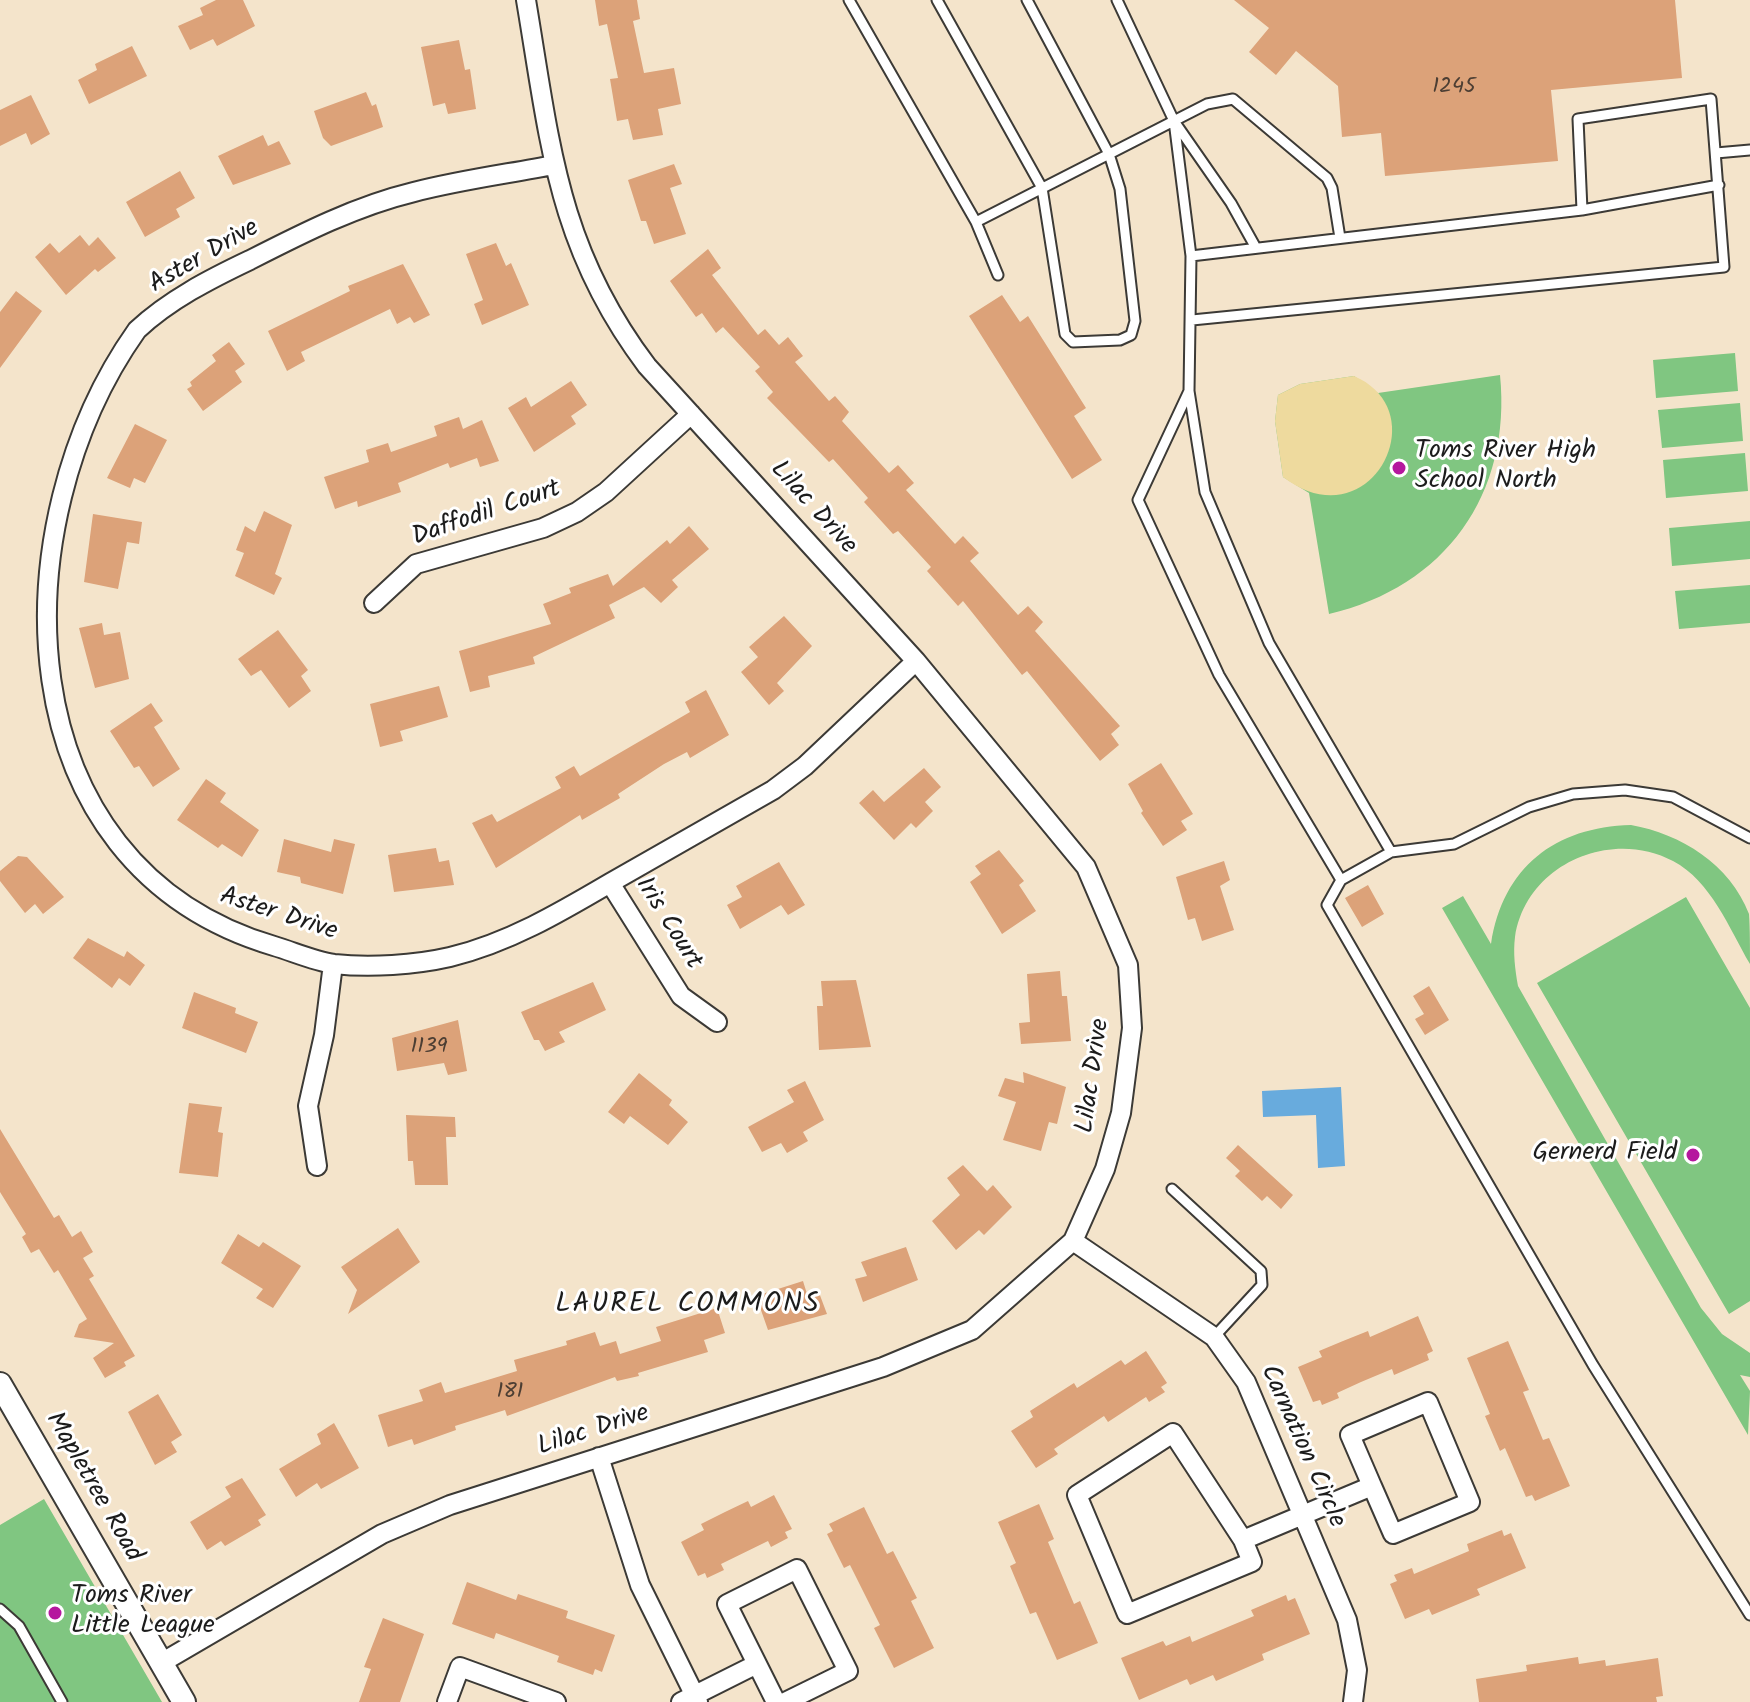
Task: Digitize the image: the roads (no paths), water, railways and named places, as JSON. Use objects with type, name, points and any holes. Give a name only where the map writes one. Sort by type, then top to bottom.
[{"type":"street","name":"Lilac Drive","points":[[161,1663],[382,1534],[450,1505],[883,1367],[972,1330],[1073,1241],[1105,1169],[1121,1113],[1132,1028],[1128,965],[1086,867],[916,661],[647,366],[615,323],[569,225],[554,165],[526,0]]},
{"type":"street","name":"Aster Drive","points":[[78,394],[137,329],[198,285],[294,238],[342,215],[412,192],[554,165]]},
{"type":"street","name":"Daffodil Court","points":[[374,603],[416,564],[543,528],[577,512],[606,492],[691,414]]},
{"type":"street","name":"Aster Drive","points":[[59,777],[88,822],[130,869],[180,907],[238,936],[333,964],[435,959],[496,944],[547,920],[773,790],[805,766],[916,661]]},
{"type":"street","name":"Iris Court","points":[[610,883],[681,996],[717,1022]]},
{"type":"street","points":[[317,1166],[308,1106],[324,1035],[333,964]]},
{"type":"street","name":"Carnation Circle","points":[[1073,1241],[1214,1337],[1246,1382],[1347,1620],[1357,1670],[1353,1702]]},
{"type":"street","name":"Mapletree Road","points":[[0,1384],[184,1702]]},
{"type":"street","points":[[1428,1402],[1470,1502],[1393,1534],[1372,1486],[1350,1435],[1428,1402]]},
{"type":"street","points":[[1173,1433],[1243,1540],[1252,1562],[1127,1614],[1077,1495],[1173,1433]]},
{"type":"street","points":[[599,1457],[640,1585],[691,1700],[757,1664]]},
{"type":"street","points":[[1243,1540],[1372,1486]]},
{"type":"street","points":[[776,1702],[727,1604],[797,1569],[848,1671],[785,1702]]},
{"type":"street","points":[[447,1702],[460,1667],[556,1702]]},
{"type":"lane","points":[[849,0],[976,222],[998,275]]},
{"type":"lane","points":[[937,0],[1042,188],[1065,334],[1073,342],[1120,340],[1131,335],[1135,321],[1120,189],[1109,154],[1027,0]]},
{"type":"lane","points":[[1117,0],[1174,121],[1231,203],[1256,248]]},
{"type":"lane","points":[[976,222],[1207,104],[1233,99],[1327,178],[1332,188],[1340,238]]},
{"type":"lane","points":[[1192,320],[1724,267],[1711,99],[1578,119],[1582,210]]},
{"type":"lane","points":[[1174,121],[1191,256],[1189,391],[1205,492],[1269,643],[1391,852]]},
{"type":"lane","points":[[1716,153],[1750,150]]},
{"type":"lane","points":[[1191,256],[1582,210],[1719,185]]},
{"type":"lane","points":[[1189,391],[1138,500],[1219,675],[1341,880]]},
{"type":"lane","points":[[1750,838],[1673,797],[1625,790],[1573,794],[1529,807],[1454,844],[1391,852],[1341,880],[1327,905],[1585,1352],[1750,1615]]},
{"type":"lane","points":[[1172,1189],[1261,1271],[1262,1285],[1214,1337]]},
{"type":"lane","points":[[0,1609],[19,1626],[62,1702]]},
{"type":"water","points":[[1341,1087],[1345,1166],[1318,1168],[1316,1115],[1263,1117],[1262,1091]]},
{"type":"place","name":"Toms River High School North","points":[[1399,468]]},
{"type":"place","name":"Gernerd Field","points":[[1693,1155]]},
{"type":"place","name":"Toms River Little League","points":[[55,1613]]},
{"type":"district","name":"LAUREL COMMONS","points":[[688,1306]]}]
